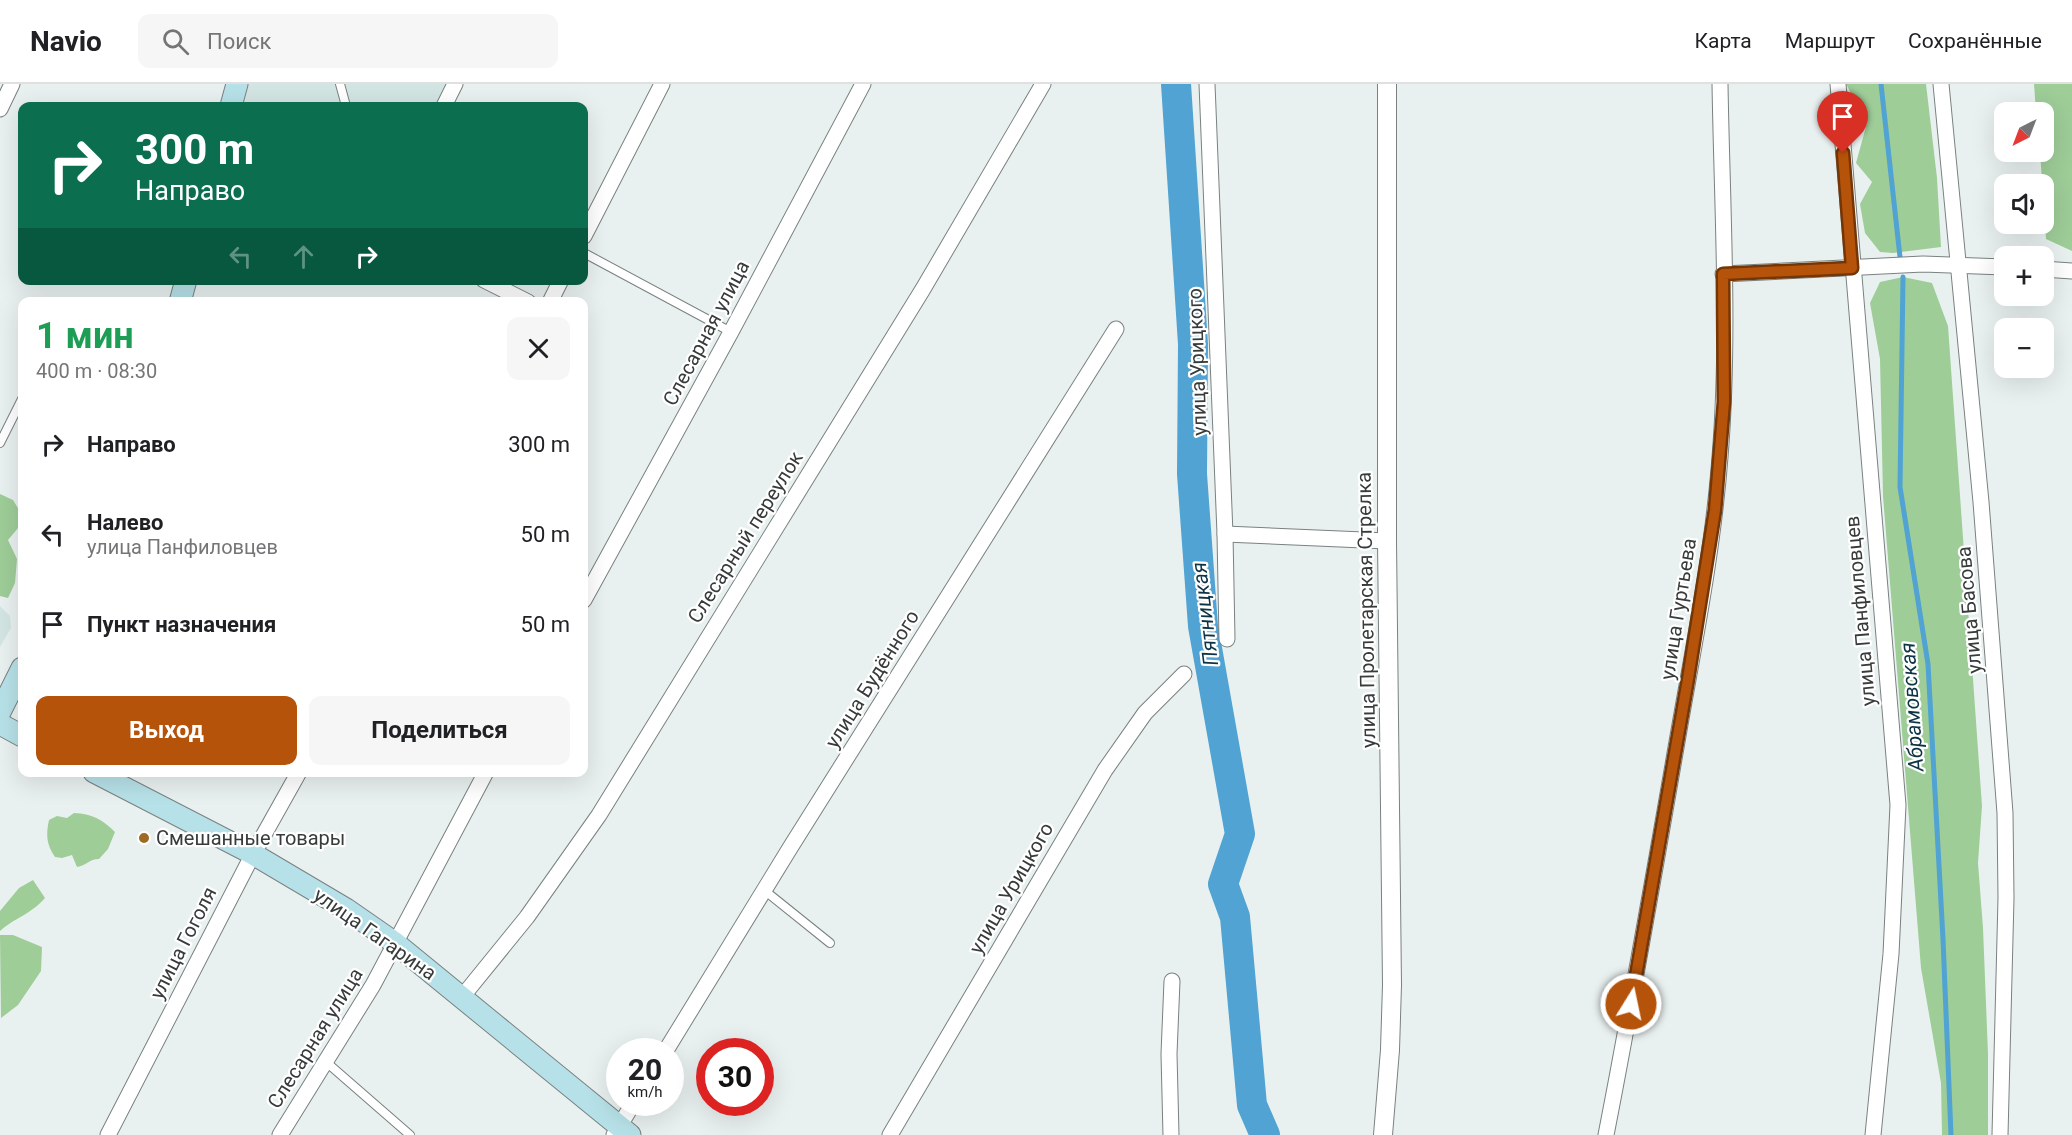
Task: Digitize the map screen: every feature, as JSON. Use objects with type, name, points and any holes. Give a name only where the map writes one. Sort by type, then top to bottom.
[{"type":"main road","points":[[232,102],[237,84]]},
{"type":"main road","points":[[0,712],[18,676]]},
{"type":"main road","points":[[0,724],[18,734]]},
{"type":"main road","name":"улица Гагарина","points":[[104,777],[253,854],[346,909],[395,943],[462,997],[621,1132]]},
{"type":"street","points":[[0,109],[12,84]]},
{"type":"street","points":[[446,102],[455,84]]},
{"type":"street","points":[[588,217],[662,84]]},
{"type":"street","name":"Слесарная улица","points":[[588,593],[731,332],[863,84]]},
{"type":"street","name":"Слесарный переулок","points":[[462,997],[527,917],[599,815],[923,289],[1043,84]]},
{"type":"street","name":"улица Урицкого","points":[[1207,84],[1227,639]]},
{"type":"street","name":"улица Пролетарская Стрелка","points":[[1383,1135],[1390,1050],[1392,985],[1387,541],[1387,84]]},
{"type":"street","name":"улица Гуртьева","points":[[1606,1135],[1694,645],[1715,510],[1724,402],[1719,84]]},
{"type":"street","name":"улица Панфиловцев","points":[[1838,84],[1898,805],[1891,954],[1873,1135]]},
{"type":"street","name":"улица Басова","points":[[1941,84],[1981,502],[2005,813],[2006,898],[2000,1135]]},
{"type":"street","points":[[1723,274],[1923,264],[1994,267]]},
{"type":"street","points":[[2054,270],[2072,271]]},
{"type":"street","points":[[494,285],[518,297]]},
{"type":"street","name":"улица Будённого","points":[[674,1038],[1116,329]]},
{"type":"street","points":[[1225,534],[1387,541]]},
{"type":"street","name":"улица Урицкого","points":[[890,1135],[1105,770],[1145,713],[1184,674]]},
{"type":"street","name":"улица Гоголя","points":[[108,1135],[295,777]]},
{"type":"street","name":"Слесарная улица","points":[[280,1135],[367,995],[483,777]]},
{"type":"street","points":[[1171,1135],[1169,1054],[1172,981]]},
{"type":"street","points":[[621,1132],[628,1116]]},
{"type":"lane","points":[[340,84],[345,102]]},
{"type":"lane","points":[[588,256],[731,332]]},
{"type":"lane","points":[[0,443],[18,407]]},
{"type":"lane","points":[[764,890],[830,943]]},
{"type":"lane","points":[[325,1061],[410,1135]]},
{"type":"shaded area","points":[[248,84],[448,84],[440,102],[243,102]]},
{"type":"shaded area","points":[[0,606],[10,616],[11,628],[0,647]]},
{"type":"green space","points":[[1846,84],[1926,84],[1937,178],[1941,247],[1893,253],[1880,252],[1865,233],[1860,204],[1872,182],[1856,163],[1867,123]]},
{"type":"green space","points":[[2034,84],[2072,84],[2072,251],[2046,239],[2046,234],[2054,234],[2054,174],[2042,174],[2041,162],[2054,162],[2054,102],[2035,102]]},
{"type":"green space","points":[[1903,277],[1932,283],[1948,326],[1982,806],[1978,863],[1988,1054],[1988,1135],[1942,1135],[1941,1083],[1921,968],[1883,496],[1880,359],[1870,303],[1880,282]]},
{"type":"green space","points":[[0,494],[13,500],[18,508],[18,528],[8,540],[17,559],[15,583],[8,598],[0,596]]},
{"type":"green space","points":[[74,813],[96,818],[115,832],[108,849],[99,859],[77,867],[72,855],[62,858],[55,857],[48,843],[47,834],[49,820],[57,816],[67,818]]},
{"type":"green space","points":[[33,880],[45,898],[0,931],[0,911],[19,888]]},
{"type":"green space","points":[[0,935],[13,935],[42,947],[41,971],[18,1005],[1,1018]]},
{"type":"waterway","name":"Пятницкая","points":[[1176,84],[1193,344],[1192,474],[1203,626],[1240,834],[1223,884],[1235,917],[1252,1105],[1265,1135]]},
{"type":"waterway","name":"Абрамовская","points":[[1881,84],[1900,257]]},
{"type":"waterway","name":"Абрамовская","points":[[1903,277],[1900,487],[1928,664],[1951,1135]]},
{"type":"place","name":"Смешанные товары","points":[[144,838]]},
{"type":"route","points":[[1631,1004],[1715,510],[1724,402],[1723,274],[1852,268],[1843,153]]}]
